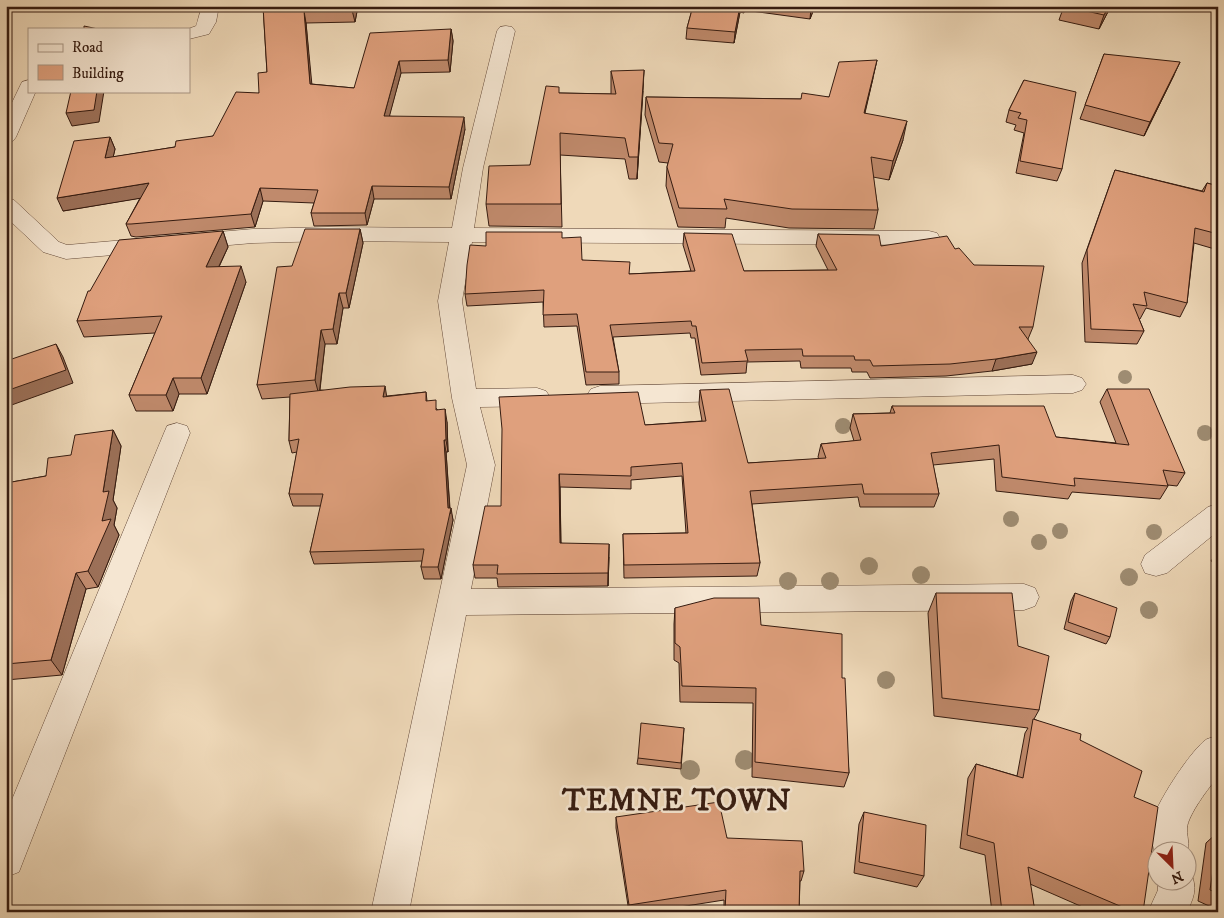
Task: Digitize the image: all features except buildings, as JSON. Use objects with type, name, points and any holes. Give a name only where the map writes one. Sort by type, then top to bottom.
[{"type":"street","points":[[190,34],[202,30],[207,22],[211,6]]},
{"type":"street","points":[[390,912],[481,465],[465,398],[450,301],[473,168],[506,31]]},
{"type":"street","points":[[6,137],[28,88]]},
{"type":"street","points":[[6,206],[51,247],[66,252],[253,236],[328,234],[929,238]]},
{"type":"street","points":[[465,398],[1073,384]]},
{"type":"street","points":[[6,859],[177,433]]},
{"type":"street","points":[[1156,564],[1218,515]]},
{"type":"street","points":[[454,602],[1024,597]]},
{"type":"street","points":[[1171,840],[1169,826],[1192,782],[1218,750]]},
{"type":"street","points":[[1167,912],[1177,890]]},
{"type":"district","name":"TEMNE TOWN","points":[[677,800]]}]
